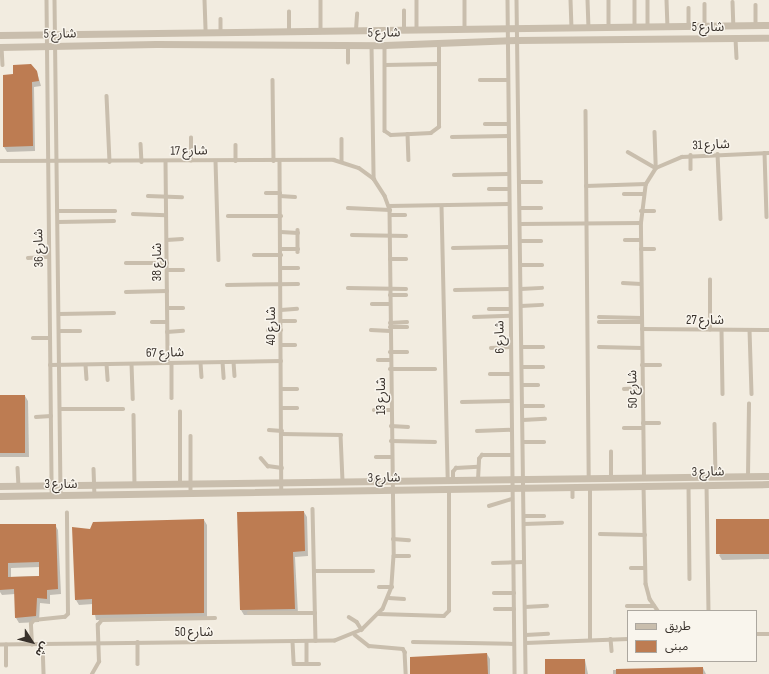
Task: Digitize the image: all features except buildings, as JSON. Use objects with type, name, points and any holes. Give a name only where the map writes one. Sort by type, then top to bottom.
[{"type":"street","name":"شارع 5","points":[[0,35],[769,25]]},
{"type":"street","points":[[348,30],[348,45]]},
{"type":"street","name":"شارع 5","points":[[1,47],[156,44],[385,45],[508,40],[769,38]]},
{"type":"street","name":"شارع 3","points":[[0,486],[769,476]]},
{"type":"street","name":"شارع 3","points":[[0,496],[95,496],[769,484]]},
{"type":"lane","name":"شارع 36","points":[[47,0],[47,34],[51,46],[57,163],[61,496]]},
{"type":"lane","name":"شارع 36","points":[[52,496],[47,163],[51,46],[55,34],[55,0]]},
{"type":"lane","points":[[205,0],[206,32]]},
{"type":"lane","points":[[321,0],[321,31]]},
{"type":"lane","points":[[417,0],[417,30]]},
{"type":"lane","points":[[465,0],[465,29]]},
{"type":"lane","name":"شارع 6","points":[[508,0],[508,204],[515,674]]},
{"type":"lane","name":"شارع 6","points":[[517,0],[526,674]]},
{"type":"lane","points":[[571,0],[572,27]]},
{"type":"lane","points":[[588,0],[589,27]]},
{"type":"lane","points":[[609,0],[609,27]]},
{"type":"lane","points":[[635,0],[635,26]]},
{"type":"lane","points":[[648,0],[648,26]]},
{"type":"lane","points":[[667,0],[668,26]]},
{"type":"lane","points":[[733,2],[734,25]]},
{"type":"lane","points":[[705,4],[705,26]]},
{"type":"lane","points":[[756,5],[756,25]]},
{"type":"lane","points":[[689,8],[689,26]]},
{"type":"lane","points":[[404,11],[404,30]]},
{"type":"lane","points":[[289,12],[289,31]]},
{"type":"lane","points":[[356,30],[357,14]]},
{"type":"lane","points":[[221,19],[221,32]]},
{"type":"lane","points":[[736,38],[737,58]]},
{"type":"lane","points":[[385,45],[384,131],[388,134],[408,134],[431,133],[439,127],[439,44]]},
{"type":"lane","points":[[348,45],[348,63]]},
{"type":"lane","points":[[372,45],[374,179]]},
{"type":"lane","points":[[1,47],[3,65]]},
{"type":"lane","points":[[385,65],[439,64]]},
{"type":"lane","points":[[273,80],[274,161]]},
{"type":"lane","points":[[480,80],[507,80]]},
{"type":"lane","points":[[108,96],[110,162]]},
{"type":"lane","points":[[586,111],[589,478]]},
{"type":"lane","points":[[485,124],[508,124]]},
{"type":"lane","points":[[655,132],[656,168]]},
{"type":"lane","points":[[408,134],[409,160]]},
{"type":"lane","points":[[452,138],[508,136]]},
{"type":"lane","points":[[191,138],[191,161]]},
{"type":"lane","points":[[342,139],[342,162]]},
{"type":"lane","points":[[141,144],[142,162]]},
{"type":"lane","points":[[236,144],[236,161]]},
{"type":"lane","points":[[628,152],[656,168]]},
{"type":"lane","points":[[767,153],[767,218]]},
{"type":"lane","name":"شارع 31","points":[[656,168],[673,159],[691,155],[767,153]]},
{"type":"lane","points":[[718,154],[721,219]]},
{"type":"lane","points":[[691,155],[692,169]]},
{"type":"lane","name":"شارع 17","points":[[0,161],[47,163],[166,161],[342,162],[359,168],[374,179]]},
{"type":"lane","name":"شارع 38","points":[[166,161],[167,332],[172,398]]},
{"type":"lane","points":[[216,161],[219,260]]},
{"type":"lane","name":"شارع 40","points":[[280,161],[282,492]]},
{"type":"lane","name":"شارع 50","points":[[656,168],[646,184],[643,194],[641,211],[641,284],[645,568],[647,588],[654,606],[657,610]]},
{"type":"lane","points":[[454,175],[508,174]]},
{"type":"lane","name":"شارع 13","points":[[374,179],[389,208],[390,215],[391,480],[394,556],[392,587],[389,598],[379,614]]},
{"type":"lane","points":[[519,182],[541,182]]},
{"type":"lane","points":[[586,186],[646,184]]},
{"type":"lane","points":[[489,189],[508,189]]},
{"type":"lane","points":[[266,193],[295,197]]},
{"type":"lane","points":[[624,194],[643,194]]},
{"type":"lane","points":[[148,196],[182,197]]},
{"type":"lane","points":[[348,208],[508,204]]},
{"type":"lane","points":[[442,206],[450,480]]},
{"type":"lane","points":[[520,208],[541,208]]},
{"type":"lane","points":[[57,211],[114,211]]},
{"type":"lane","points":[[641,211],[654,211]]},
{"type":"lane","points":[[133,214],[166,215]]},
{"type":"lane","points":[[390,215],[406,215]]},
{"type":"lane","points":[[228,216],[280,216]]},
{"type":"lane","points":[[58,222],[114,221]]},
{"type":"lane","points":[[520,224],[586,222],[641,223]]},
{"type":"lane","points":[[281,232],[298,232],[298,251],[281,249]]},
{"type":"lane","points":[[352,235],[406,236]]},
{"type":"lane","points":[[166,240],[182,239]]},
{"type":"lane","points":[[625,240],[641,240]]},
{"type":"lane","points":[[520,241],[541,241]]},
{"type":"lane","points":[[453,248],[509,247]]},
{"type":"lane","points":[[641,250],[654,249]]},
{"type":"lane","points":[[254,255],[281,255]]},
{"type":"lane","points":[[28,258],[49,257]]},
{"type":"lane","points":[[390,260],[406,259]]},
{"type":"lane","points":[[126,263],[167,263]]},
{"type":"lane","points":[[521,266],[542,265]]},
{"type":"lane","points":[[281,268],[298,268]]},
{"type":"lane","points":[[167,270],[183,270]]},
{"type":"lane","points":[[710,280],[710,330]]},
{"type":"lane","points":[[227,285],[298,284]]},
{"type":"lane","points":[[623,284],[641,284]]},
{"type":"lane","points":[[348,288],[406,289]]},
{"type":"lane","points":[[521,289],[542,288]]},
{"type":"lane","points":[[455,290],[510,289]]},
{"type":"lane","points":[[126,292],[167,291]]},
{"type":"lane","points":[[390,295],[406,295]]},
{"type":"lane","points":[[372,304],[390,304]]},
{"type":"lane","points":[[521,306],[542,305]]},
{"type":"lane","points":[[167,308],[183,308]]},
{"type":"lane","points":[[490,309],[510,309]]},
{"type":"lane","points":[[281,310],[298,310]]},
{"type":"lane","points":[[59,314],[114,313]]},
{"type":"lane","points":[[474,317],[510,316]]},
{"type":"lane","points":[[599,319],[642,320]]},
{"type":"lane","points":[[281,321],[295,321]]},
{"type":"lane","points":[[152,322],[167,322]]},
{"type":"lane","points":[[390,323],[407,322]]},
{"type":"lane","points":[[371,330],[407,327]]},
{"type":"lane","points":[[268,330],[281,330]]},
{"type":"lane","name":"شارع 27","points":[[642,330],[769,330]]},
{"type":"lane","points":[[722,330],[723,394]]},
{"type":"lane","points":[[750,330],[752,394]]},
{"type":"lane","points":[[59,331],[80,331]]},
{"type":"lane","points":[[167,332],[183,331]]},
{"type":"lane","points":[[33,338],[50,338]]},
{"type":"lane","points":[[281,345],[295,345]]},
{"type":"lane","points":[[491,348],[510,347]]},
{"type":"lane","points":[[522,347],[543,347]]},
{"type":"lane","points":[[598,348],[642,348]]},
{"type":"lane","points":[[390,352],[407,352]]},
{"type":"lane","points":[[378,360],[390,360]]},
{"type":"lane","name":"شارع 67","points":[[50,366],[281,361]]},
{"type":"lane","points":[[223,362],[224,378]]},
{"type":"lane","points":[[234,362],[235,376]]},
{"type":"lane","points":[[201,363],[202,376]]},
{"type":"lane","points":[[107,364],[108,380]]},
{"type":"lane","points":[[132,364],[133,399]]},
{"type":"lane","points":[[86,365],[87,379]]},
{"type":"lane","points":[[642,365],[660,365]]},
{"type":"lane","points":[[522,367],[543,367]]},
{"type":"lane","points":[[390,369],[435,369]]},
{"type":"lane","points":[[490,374],[510,374]]},
{"type":"lane","points":[[522,385],[538,385]]},
{"type":"lane","points":[[281,388],[297,389]]},
{"type":"lane","points":[[624,388],[643,388]]},
{"type":"lane","points":[[462,402],[511,401]]},
{"type":"lane","points":[[748,476],[749,404]]},
{"type":"lane","points":[[522,406],[543,406]]},
{"type":"lane","points":[[281,408],[296,408]]},
{"type":"lane","points":[[60,409],[124,409]]},
{"type":"lane","points":[[374,410],[391,410]]},
{"type":"lane","points":[[180,412],[180,484]]},
{"type":"lane","points":[[134,414],[135,485]]},
{"type":"lane","points":[[36,417],[51,416]]},
{"type":"lane","points":[[523,420],[545,420]]},
{"type":"lane","points":[[643,423],[659,423]]},
{"type":"lane","points":[[715,424],[716,484]]},
{"type":"lane","points":[[391,426],[408,427]]},
{"type":"lane","points":[[624,428],[643,428]]},
{"type":"lane","points":[[269,430],[282,433],[341,435],[343,481]]},
{"type":"lane","points":[[477,431],[511,430]]},
{"type":"lane","points":[[191,436],[191,494]]},
{"type":"lane","points":[[391,441],[435,442]]},
{"type":"lane","points":[[523,442],[544,442]]},
{"type":"lane","points":[[611,452],[611,478]]},
{"type":"lane","points":[[478,480],[478,467],[482,455],[512,455]]},
{"type":"lane","points":[[376,457],[391,457]]},
{"type":"lane","points":[[262,458],[268,466],[282,468]]},
{"type":"lane","points":[[450,480],[456,468],[478,467]]},
{"type":"lane","points":[[18,468],[19,486]]},
{"type":"lane","points":[[94,470],[95,496]]},
{"type":"lane","points":[[708,484],[709,610]]},
{"type":"lane","points":[[690,485],[690,579]]},
{"type":"lane","points":[[590,487],[590,640]]},
{"type":"lane","points":[[573,488],[573,497]]},
{"type":"lane","points":[[379,614],[444,616],[449,612],[449,490]]},
{"type":"lane","points":[[489,506],[512,499]]},
{"type":"lane","points":[[313,509],[316,641]]},
{"type":"lane","points":[[32,644],[32,621],[65,617],[68,614],[67,513]]},
{"type":"lane","points":[[524,516],[544,516]]},
{"type":"lane","points":[[524,524],[562,523]]},
{"type":"lane","points":[[600,534],[645,535]]},
{"type":"lane","points":[[393,539],[409,540]]},
{"type":"lane","points":[[394,556],[409,556]]},
{"type":"lane","points":[[493,563],[524,562]]},
{"type":"lane","points":[[632,568],[645,568]]},
{"type":"lane","points":[[315,571],[373,571]]},
{"type":"lane","points":[[379,587],[392,587]]},
{"type":"lane","points":[[494,593],[514,593]]},
{"type":"lane","points":[[389,598],[404,598]]},
{"type":"lane","points":[[525,607],[548,606]]},
{"type":"lane","points":[[627,606],[654,606]]},
{"type":"lane","points":[[496,609],[514,609]]},
{"type":"lane","points":[[249,614],[315,613]]},
{"type":"lane","name":"شارع 50","points":[[0,645],[138,642],[335,641],[355,635],[379,614]]},
{"type":"lane","points":[[350,617],[357,622],[362,630]]},
{"type":"lane","points":[[92,674],[99,662],[98,625],[104,620],[215,618]]},
{"type":"lane","points":[[526,635],[548,634]]},
{"type":"lane","points":[[757,634],[769,634]]},
{"type":"lane","points":[[355,635],[369,646],[402,649],[405,652],[406,674]]},
{"type":"lane","points":[[611,639],[612,651]]},
{"type":"lane","points":[[526,643],[627,639]]},
{"type":"lane","points":[[138,642],[138,664]]},
{"type":"lane","points":[[293,642],[294,664],[319,664]]},
{"type":"lane","points":[[307,642],[307,664]]},
{"type":"lane","points":[[413,642],[514,644]]},
{"type":"lane","points":[[43,644],[44,674]]},
{"type":"lane","points":[[6,645],[6,666]]}]
